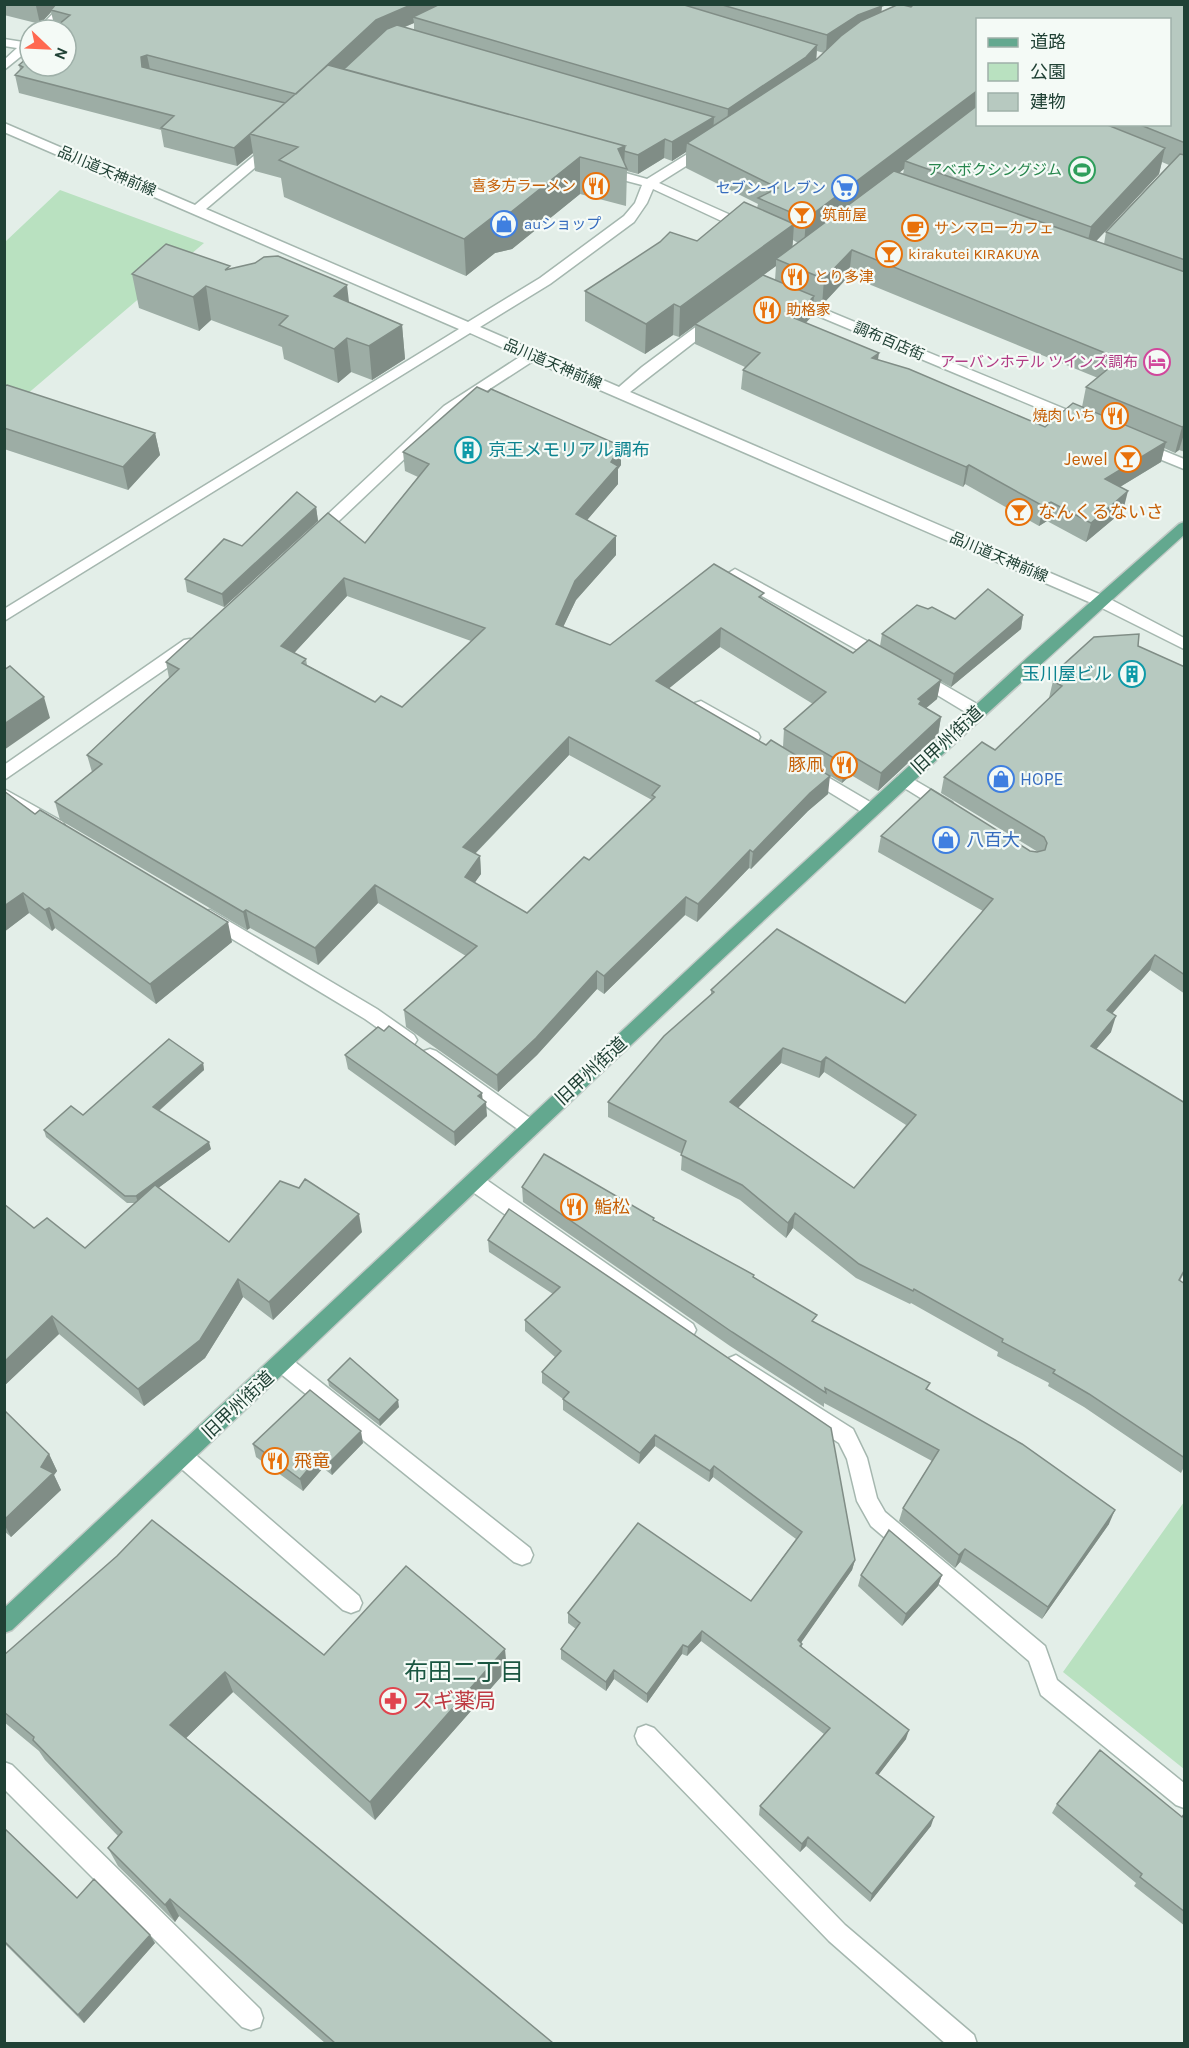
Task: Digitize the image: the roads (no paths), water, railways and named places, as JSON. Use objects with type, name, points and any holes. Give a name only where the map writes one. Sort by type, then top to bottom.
[{"type":"main road","name":"旧甲州街道","points":[[4,1623],[904,780],[1185,527]]},
{"type":"street","points":[[55,18],[69,4]]},
{"type":"street","points":[[4,67],[18,54]]},
{"type":"street","name":"品川道天神前線","points":[[4,128],[1101,601],[1185,645]]},
{"type":"street","points":[[198,210],[280,140]]},
{"type":"street","points":[[4,616],[545,281],[629,219],[641,203],[650,183],[719,140]]},
{"type":"street","points":[[592,167],[650,183],[763,235]]},
{"type":"street","name":"調布百店街","points":[[782,296],[1101,429]]},
{"type":"street","points":[[621,393],[647,370],[722,314]]},
{"type":"street","points":[[302,546],[448,409],[532,355]]},
{"type":"street","points":[[1122,438],[1185,464]]},
{"type":"street","points":[[735,574],[978,712]]},
{"type":"street","points":[[4,774],[198,638]]},
{"type":"street","points":[[701,707],[770,748]]},
{"type":"street","points":[[799,766],[872,810]]},
{"type":"street","points":[[904,780],[962,816]]},
{"type":"street","points":[[4,795],[75,837]]},
{"type":"street","points":[[197,910],[371,1014],[530,1128]]},
{"type":"street","points":[[474,1182],[702,1341]]},
{"type":"street","points":[[722,1354],[846,1436],[857,1458],[867,1501],[878,1519],[1037,1654],[1050,1687],[1185,1797]]},
{"type":"street","points":[[283,1364],[522,1555]]},
{"type":"street","points":[[183,1457],[351,1603]]},
{"type":"street","points":[[646,1736],[837,1933],[965,2043]]},
{"type":"street","points":[[4,1773],[251,2018]]},
{"type":"place","name":"アベボクシングジム","points":[[1082,170]]},
{"type":"place","name":"喜多方ラーメン","points":[[596,186]]},
{"type":"place","name":"セブン-イレブン","points":[[845,188]]},
{"type":"place","name":"筑前屋","points":[[802,215]]},
{"type":"place","name":"auショップ","points":[[504,224]]},
{"type":"place","name":"サンマローカフェ","points":[[915,228]]},
{"type":"place","name":"kirakutei KIRAKUYA","points":[[889,254]]},
{"type":"place","name":"とり多津","points":[[795,277]]},
{"type":"place","name":"助格家","points":[[767,310]]},
{"type":"place","name":"アーバンホテル ツインズ調布","points":[[1157,362]]},
{"type":"place","name":"焼肉 いち","points":[[1115,416]]},
{"type":"place","name":"京王メモリアル調布","points":[[468,450]]},
{"type":"place","name":"Jewel","points":[[1128,459]]},
{"type":"place","name":"なんくるないさ","points":[[1019,512]]},
{"type":"place","name":"玉川屋ビル","points":[[1132,674]]},
{"type":"place","name":"豚凧","points":[[844,765]]},
{"type":"place","name":"HOPE","points":[[1001,779]]},
{"type":"place","name":"八百大","points":[[946,840]]},
{"type":"place","name":"鮨松","points":[[574,1207]]},
{"type":"place","name":"飛竜","points":[[275,1461]]},
{"type":"place","name":"スギ薬局","points":[[393,1701]]},
{"type":"district","name":"布田二丁目","points":[[464,1672]]}]
